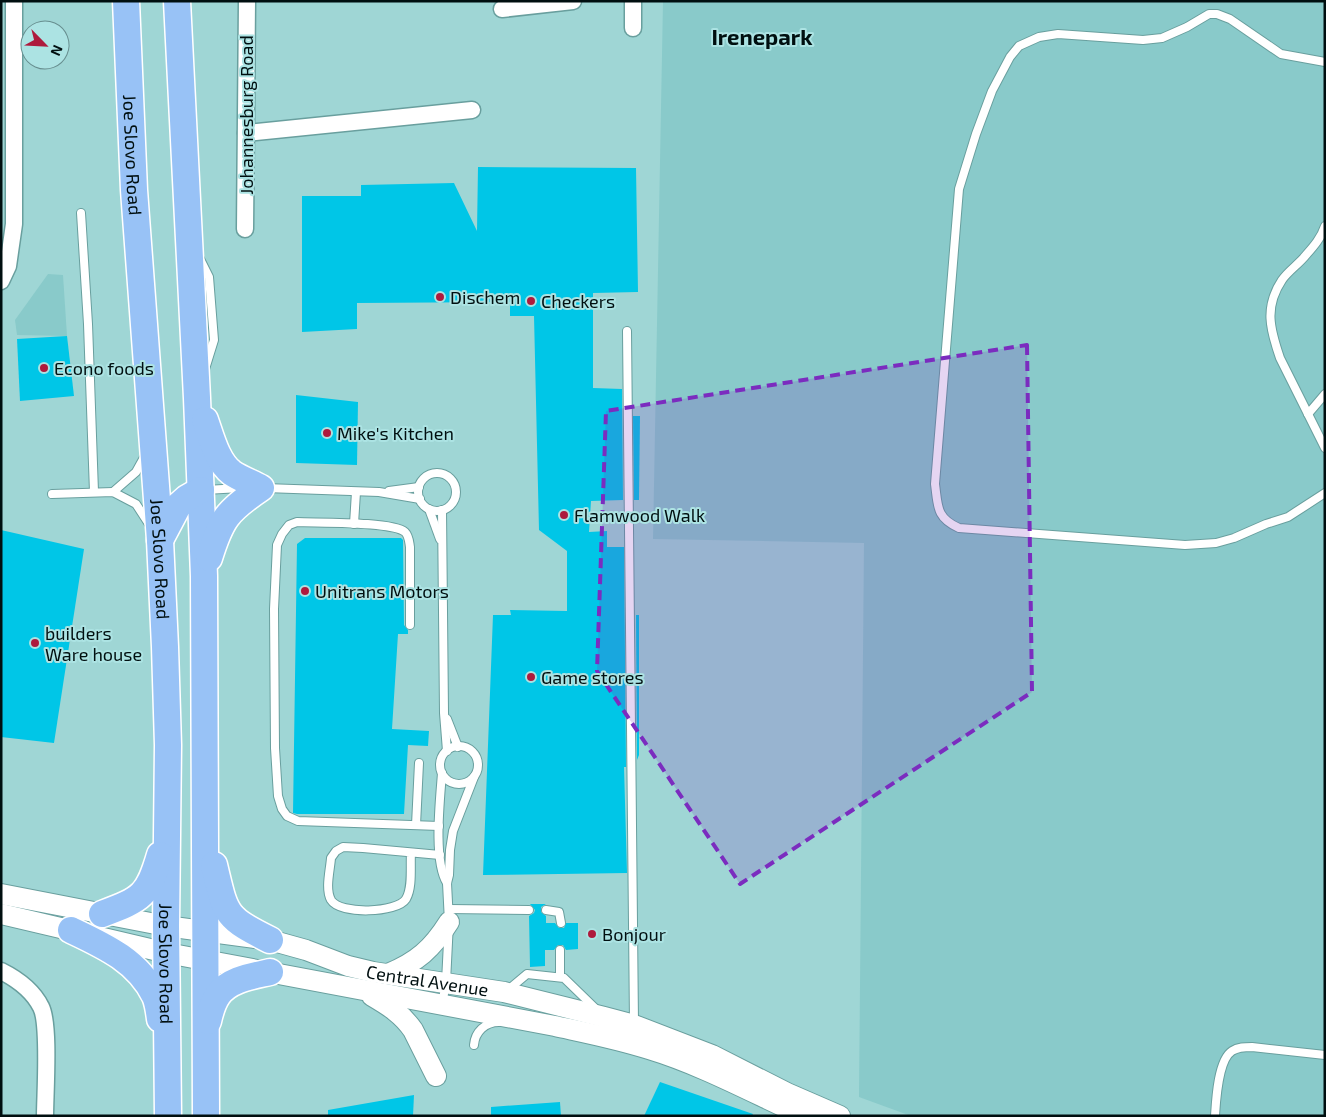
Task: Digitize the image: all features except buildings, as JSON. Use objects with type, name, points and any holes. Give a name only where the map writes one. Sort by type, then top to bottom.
[{"type":"highway","name":"Joe Slovo Road","points":[[126,1],[134,190],[160,540],[168,745],[166,834],[168,1116]]},
{"type":"highway","points":[[177,1],[197,394],[204,576],[206,1116]]},
{"type":"highway","points":[[197,394],[213,445],[226,467],[232,473],[261,488],[240,502],[224,519],[217,534],[204,576]]},
{"type":"highway","points":[[160,540],[178,506],[201,490]]},
{"type":"highway","points":[[204,823],[221,896],[228,912],[245,927],[270,940]]},
{"type":"highway","points":[[102,914],[128,904],[142,895],[153,880],[166,834]]},
{"type":"highway","points":[[71,930],[108,947],[138,971],[156,998],[168,1056]]},
{"type":"highway","points":[[206,1027],[214,1001],[222,991],[244,978],[270,972]]},
{"type":"street","points":[[1,281],[8,266],[14,224],[14,1]]},
{"type":"street","name":"Johannesburg Road","points":[[245,229],[247,1]]},
{"type":"street","points":[[502,9],[573,1]]},
{"type":"street","points":[[633,1],[633,28]]},
{"type":"street","points":[[246,133],[472,110]]},
{"type":"street","name":"Central Avenue","points":[[1,893],[166,926],[270,940],[306,950],[348,966],[504,992],[604,1017],[634,1025],[712,1055],[787,1093],[840,1116]]},
{"type":"street","name":"Central Avenue","points":[[1,914],[167,953],[555,1026],[650,1049],[804,1116]]},
{"type":"street","points":[[388,974],[408,966],[426,953],[440,937],[449,915]]},
{"type":"street","points":[[1,971],[24,986],[42,1008],[45,1026],[45,1116]]},
{"type":"street","points":[[362,990],[403,1016],[413,1030],[436,1076]]},
{"type":"lane","points":[[1325,62],[1281,54],[1230,19],[1217,14],[1209,14],[1162,38],[1143,40],[1058,34],[1039,37],[1019,46],[1010,57],[992,91],[959,189],[935,484],[939,512],[951,524],[959,528],[1186,545],[1216,543],[1234,538],[1288,517],[1325,493]]},
{"type":"lane","points":[[81,213],[88,324],[94,492]]},
{"type":"lane","points":[[1325,226],[1323,240],[1282,280],[1269,311],[1280,358],[1325,448]]},
{"type":"lane","points":[[627,331],[634,1025]]},
{"type":"lane","points":[[1308,414],[1325,394]]},
{"type":"lane","points":[[113,492],[136,472],[152,440]]},
{"type":"lane","points":[[420,499],[419,487],[426,477],[436,473],[448,476],[452,480],[456,497],[448,508],[442,510],[429,508]]},
{"type":"lane","points":[[201,490],[261,488],[379,492],[419,487]]},
{"type":"lane","points":[[52,494],[113,492],[136,504],[160,540]]},
{"type":"lane","points":[[354,524],[356,492]]},
{"type":"lane","points":[[379,492],[420,499],[429,508],[441,543]]},
{"type":"lane","points":[[442,510],[444,713],[447,751],[441,761],[439,826],[442,875],[446,884],[449,915],[446,982],[442,1005]]},
{"type":"lane","points":[[410,625],[410,547],[408,536],[399,529],[371,524],[297,522],[289,525],[282,534],[277,545],[274,608],[275,748],[278,796],[282,809],[287,816],[298,821],[439,826]]},
{"type":"lane","points":[[444,713],[458,747]]},
{"type":"lane","points":[[446,884],[449,875],[452,831],[477,771],[477,758],[469,750],[458,747],[447,751]]},
{"type":"lane","points":[[416,825],[419,763]]},
{"type":"lane","points":[[442,773],[450,782],[457,784],[469,781],[474,777]]},
{"type":"lane","points":[[411,853],[409,889],[407,896],[401,904],[395,907],[361,910],[341,908],[331,899],[328,891],[331,858],[340,849],[363,848],[440,856]]},
{"type":"lane","points":[[449,915],[529,910]]},
{"type":"lane","points":[[546,910],[559,912],[561,923]]},
{"type":"lane","points":[[560,950],[560,976]]},
{"type":"lane","points":[[504,992],[527,974],[560,976],[568,981],[604,1017]]},
{"type":"lane","points":[[474,1045],[477,1033],[493,1022],[555,1026]]},
{"type":"lane","points":[[1215,1116],[1222,1068],[1227,1056],[1233,1050],[1242,1047],[1252,1047],[1325,1055]]},
{"type":"highlighted area","points":[[1027,345],[1032,692],[740,884],[597,671],[606,411]]},
{"type":"shaded area","points":[[663,1],[1325,1],[1325,1116],[911,1116],[859,1097],[864,543],[653,539]]},
{"type":"shaded area","points":[[48,274],[63,275],[67,336],[17,335],[15,320]]},
{"type":"place","name":"Dischem","points":[[440,297]]},
{"type":"place","name":"Checkers","points":[[531,301]]},
{"type":"place","name":"Econo foods","points":[[44,368]]},
{"type":"place","name":"Mike's Kitchen","points":[[327,433]]},
{"type":"place","name":"Flamwood Walk","points":[[564,515]]},
{"type":"place","name":"Unitrans Motors","points":[[305,591]]},
{"type":"place","name":"builders Ware house","points":[[35,643]]},
{"type":"place","name":"Game stores","points":[[531,677]]},
{"type":"place","name":"Bonjour","points":[[592,934]]},
{"type":"district","name":"Irenepark","points":[[762,36]]}]
